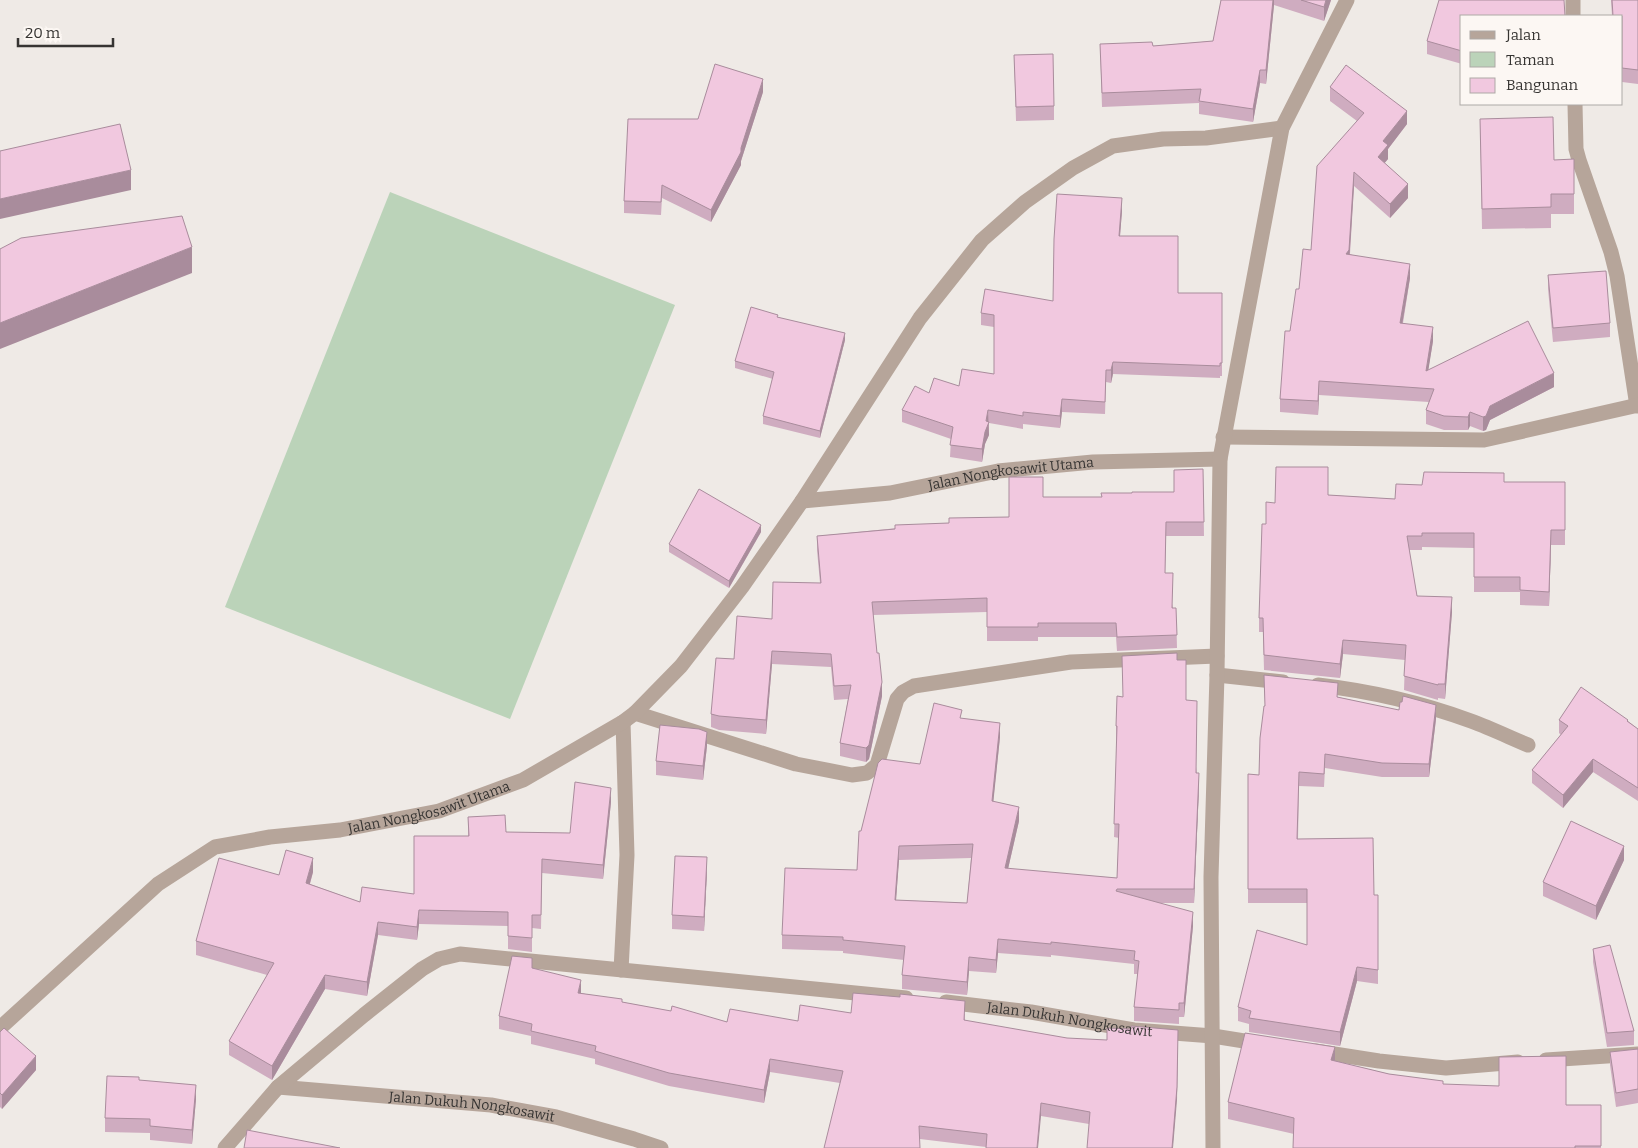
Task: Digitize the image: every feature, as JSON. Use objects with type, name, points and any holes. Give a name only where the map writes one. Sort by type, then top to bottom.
[{"type":"street","points":[[1213,1148],[1211,877],[1217,675],[1220,459],[1282,128],[1347,0]]},
{"type":"street","points":[[1573,0],[1573,15]]},
{"type":"street","points":[[1224,437],[1484,440],[1638,406],[1617,276],[1611,252],[1578,154],[1575,105]]},
{"type":"street","name":"Jalan Nongkosawit Utama","points":[[0,1028],[158,884],[215,847],[270,837],[340,830],[439,811],[523,780],[629,717],[681,666],[742,587],[802,502],[920,318],[982,240],[1025,202],[1073,168],[1112,146],[1163,139],[1206,138],[1282,128]]},
{"type":"street","name":"Jalan Nongkosawit Utama","points":[[802,502],[890,492],[998,471],[1093,462],[1220,459]]},
{"type":"street","points":[[621,970],[628,855],[629,717],[796,764],[852,775],[867,773],[877,765],[897,699],[903,692],[914,686],[1072,662],[1217,656]]},
{"type":"street","points":[[1217,675],[1346,688],[1396,698],[1471,721],[1528,745]]},
{"type":"street","name":"Jalan Dukuh Nongkosawit","points":[[225,1148],[278,1087],[422,968],[439,959],[460,954],[929,1000],[1032,1012],[1134,1030],[1213,1036],[1280,1046]]},
{"type":"street","points":[[1299,1049],[1379,1061],[1446,1068],[1638,1054]]},
{"type":"street","name":"Jalan Dukuh Nongkosawit","points":[[278,1087],[491,1105],[556,1116],[661,1148]]},
{"type":"green space","points":[[390,192],[675,305],[510,719],[225,607]]},
{"type":"building","points":[[1221,0],[1273,0],[1266,70],[1260,70],[1253,109],[1199,101],[1201,89],[1102,93],[1100,44],[1152,42],[1153,46],[1213,41]]},
{"type":"building","points":[[1301,0],[1326,0],[1324,7]]},
{"type":"building","points":[[1439,0],[1564,0],[1565,15],[1460,15],[1460,50],[1427,41]]},
{"type":"building","points":[[1612,0],[1638,0],[1638,70],[1623,68],[1623,15],[1613,15]]},
{"type":"building","points":[[1053,54],[1054,106],[1016,107],[1014,55]]},
{"type":"building","points":[[715,64],[763,79],[741,152],[711,210],[662,185],[661,202],[624,201],[628,119],[698,119]]},
{"type":"building","points":[[1346,65],[1407,111],[1383,141],[1388,145],[1378,157],[1408,184],[1390,204],[1354,172],[1349,250],[1346,254],[1410,264],[1400,323],[1433,327],[1426,371],[1528,321],[1554,373],[1490,406],[1486,416],[1483,417],[1470,412],[1468,417],[1444,416],[1426,410],[1434,389],[1319,381],[1318,401],[1280,399],[1285,331],[1290,331],[1296,289],[1299,289],[1303,249],[1311,250],[1317,166],[1364,113],[1330,87]]},
{"type":"building","points":[[1553,117],[1554,160],[1574,159],[1574,194],[1551,194],[1551,207],[1482,209],[1480,119]]},
{"type":"building","points":[[120,124],[131,170],[0,199],[0,151]]},
{"type":"building","points":[[1057,194],[1122,198],[1119,236],[1178,236],[1178,293],[1222,293],[1222,363],[1220,363],[1220,366],[1113,362],[1111,370],[1106,370],[1105,402],[1062,399],[1060,416],[1023,412],[1023,416],[988,410],[986,421],[989,422],[982,449],[950,445],[953,427],[902,410],[915,386],[929,393],[934,378],[959,386],[962,369],[994,374],[994,315],[981,313],[985,289],[1053,301]]},
{"type":"building","points":[[182,216],[192,247],[0,323],[0,249],[21,238]]},
{"type":"building","points":[[1606,271],[1610,323],[1553,328],[1548,275]]},
{"type":"building","points":[[751,307],[778,315],[777,317],[845,333],[820,431],[763,416],[774,372],[735,361]]},
{"type":"building","points":[[1276,467],[1328,467],[1328,495],[1395,499],[1396,484],[1422,485],[1424,472],[1504,473],[1504,482],[1565,482],[1565,530],[1551,530],[1549,592],[1520,590],[1520,577],[1474,577],[1474,533],[1422,533],[1422,536],[1407,536],[1417,596],[1452,597],[1445,684],[1438,685],[1404,676],[1406,645],[1343,640],[1340,664],[1264,655],[1263,618],[1259,618],[1262,524],[1266,524],[1266,502],[1275,503]]},
{"type":"building","points":[[1203,469],[1204,522],[1166,522],[1165,573],[1173,573],[1172,608],[1176,608],[1177,635],[1117,637],[1116,623],[1038,623],[1038,627],[987,627],[987,598],[872,602],[882,682],[869,745],[866,748],[840,743],[851,685],[834,686],[831,654],[772,651],[766,720],[711,714],[716,658],[734,659],[737,616],[772,619],[773,582],[821,583],[817,536],[895,529],[895,525],[949,523],[949,518],[1009,517],[1009,477],[1043,477],[1043,497],[1102,497],[1101,493],[1174,492],[1174,470]]},
{"type":"building","points":[[699,489],[761,525],[729,581],[669,544]]},
{"type":"building","points":[[1177,653],[1177,660],[1186,660],[1186,700],[1197,701],[1196,773],[1199,773],[1194,889],[1117,889],[1116,891],[1193,912],[1184,1003],[1179,1003],[1179,1010],[1134,1007],[1139,961],[1134,960],[1135,951],[1051,942],[1051,944],[998,939],[996,960],[969,957],[967,982],[902,975],[905,946],[843,940],[843,937],[782,935],[785,868],[857,870],[859,831],[861,831],[878,763],[882,759],[920,764],[934,703],[962,710],[960,718],[1000,723],[992,801],[1019,807],[1005,868],[1117,878],[1119,824],[1114,824],[1116,726],[1117,696],[1123,697],[1122,656]],"holes":[[[973,844],[967,903],[895,900],[899,846]]]},
{"type":"building","points":[[1264,675],[1338,683],[1337,697],[1399,710],[1403,696],[1436,705],[1429,764],[1382,763],[1325,754],[1324,774],[1299,772],[1297,839],[1373,838],[1374,895],[1378,895],[1378,970],[1357,967],[1340,1032],[1249,1018],[1251,1011],[1238,1007],[1257,930],[1307,945],[1307,889],[1248,889],[1248,774],[1259,775],[1260,738],[1265,706]]},
{"type":"building","points":[[1581,687],[1638,729],[1638,788],[1593,759],[1563,795],[1532,770],[1568,726],[1559,720]]},
{"type":"building","points":[[660,725],[699,729],[707,732],[703,766],[656,761]]},
{"type":"building","points":[[575,782],[611,788],[603,865],[542,859],[541,915],[532,915],[532,938],[508,936],[508,912],[419,910],[417,927],[378,922],[367,982],[325,975],[272,1066],[229,1041],[274,963],[196,941],[219,858],[279,875],[286,850],[313,858],[306,883],[360,902],[362,887],[414,894],[414,836],[469,836],[468,817],[505,815],[506,832],[570,833]]},
{"type":"building","points":[[1571,821],[1624,846],[1596,906],[1543,882]]},
{"type":"building","points":[[675,856],[707,857],[704,917],[672,915]]},
{"type":"building","points":[[1610,945],[1634,1031],[1607,1033],[1593,949]]},
{"type":"building","points":[[512,956],[532,958],[532,968],[581,980],[578,993],[622,999],[622,1002],[671,1011],[672,1006],[727,1022],[730,1009],[798,1021],[800,1005],[851,1013],[853,993],[900,997],[900,994],[965,1001],[964,1020],[1067,1038],[1107,1040],[1107,1028],[1131,1029],[1131,1026],[1178,1030],[1177,1087],[1172,1148],[1087,1148],[1090,1112],[1041,1103],[1037,1148],[986,1148],[987,1134],[919,1126],[920,1148],[824,1148],[843,1071],[770,1059],[764,1090],[669,1073],[595,1051],[596,1046],[531,1031],[532,1024],[499,1016]]},
{"type":"building","points":[[4,1028],[36,1056],[2,1095],[0,1093],[0,1032]]},
{"type":"building","points":[[1245,1033],[1335,1047],[1331,1060],[1389,1074],[1443,1081],[1443,1084],[1499,1086],[1499,1057],[1566,1056],[1566,1105],[1601,1105],[1601,1146],[1575,1146],[1575,1148],[1293,1148],[1294,1118],[1228,1102]]},
{"type":"building","points":[[1638,1049],[1638,1089],[1616,1093],[1610,1052]]},
{"type":"building","points":[[107,1076],[139,1077],[139,1080],[196,1085],[192,1130],[150,1126],[150,1119],[105,1118]]},
{"type":"building","points":[[247,1130],[340,1148],[244,1148]]}]
